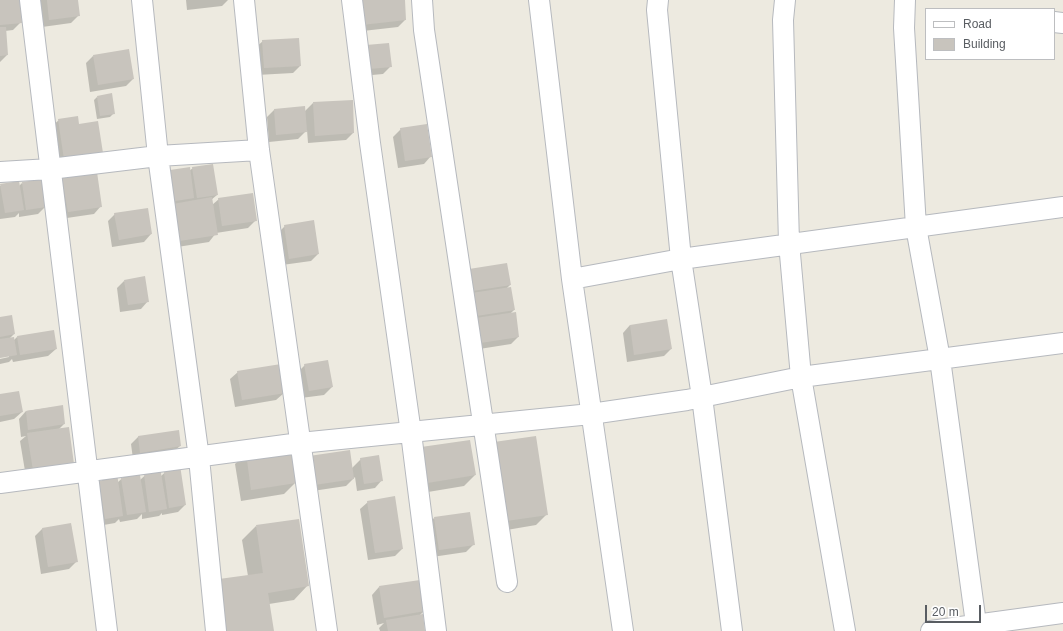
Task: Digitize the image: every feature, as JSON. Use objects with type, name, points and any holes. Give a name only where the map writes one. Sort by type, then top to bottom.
[{"type":"street","points":[[30,0],[107,631]]},
{"type":"street","points":[[142,0],[158,156],[199,458],[216,631]]},
{"type":"street","points":[[244,0],[259,150],[327,631]]},
{"type":"street","points":[[352,0],[370,143],[411,433],[436,631]]},
{"type":"street","points":[[422,0],[424,30],[507,582]]},
{"type":"street","points":[[539,0],[572,279],[623,631]]},
{"type":"street","points":[[658,0],[657,10],[681,259],[702,397],[732,631]]},
{"type":"street","points":[[785,0],[783,20],[789,243],[801,377],[845,631]]},
{"type":"street","points":[[905,0],[904,28],[916,227],[940,359],[976,627]]},
{"type":"street","points":[[0,172],[50,169],[158,156],[259,150]]},
{"type":"street","points":[[572,279],[681,259],[789,243],[1063,207]]},
{"type":"street","points":[[0,482],[199,458],[300,443],[591,414],[702,397],[801,377],[1063,343]]},
{"type":"street","points":[[931,631],[976,627],[1063,613]]},
{"type":"building","points":[[0,0],[20,0],[22,23],[0,25]]},
{"type":"building","points":[[47,0],[78,0],[80,16],[49,20]]},
{"type":"building","points":[[359,0],[405,0],[406,20],[361,25]]},
{"type":"building","points":[[0,27],[6,27],[8,55],[0,56]]},
{"type":"building","points":[[299,38],[301,66],[264,68],[262,40]]},
{"type":"building","points":[[389,43],[392,67],[368,69],[366,45]]},
{"type":"building","points":[[129,49],[134,79],[98,85],[93,55]]},
{"type":"building","points":[[112,93],[115,114],[100,116],[97,96]]},
{"type":"building","points":[[353,100],[354,133],[315,136],[313,102]]},
{"type":"building","points":[[305,106],[307,132],[276,135],[274,109]]},
{"type":"building","points":[[78,116],[79,124],[98,121],[103,153],[64,159],[58,119]]},
{"type":"building","points":[[427,124],[432,157],[405,161],[400,128]]},
{"type":"building","points":[[213,164],[218,195],[197,198],[192,167]]},
{"type":"building","points":[[190,167],[194,198],[175,201],[170,170]]},
{"type":"building","points":[[97,172],[102,207],[68,212],[62,178]]},
{"type":"building","points":[[42,179],[46,207],[26,210],[22,182]]},
{"type":"building","points":[[19,181],[24,210],[5,213],[0,184]]},
{"type":"building","points":[[253,193],[257,221],[222,226],[218,198]]},
{"type":"building","points":[[212,197],[218,235],[179,241],[173,204]]},
{"type":"building","points":[[148,208],[152,234],[119,240],[114,213]]},
{"type":"building","points":[[314,220],[319,254],[289,259],[284,225]]},
{"type":"building","points":[[507,263],[511,285],[472,291],[469,269]]},
{"type":"building","points":[[145,276],[149,302],[128,305],[124,280]]},
{"type":"building","points":[[511,287],[515,310],[476,316],[472,293]]},
{"type":"building","points":[[516,312],[519,337],[480,343],[476,318]]},
{"type":"building","points":[[12,315],[15,334],[0,337],[0,317]]},
{"type":"building","points":[[667,319],[672,349],[634,355],[630,325]]},
{"type":"building","points":[[54,330],[57,349],[20,355],[17,336]]},
{"type":"building","points":[[14,337],[17,355],[0,358],[0,339]]},
{"type":"building","points":[[328,360],[333,387],[309,391],[304,364]]},
{"type":"building","points":[[281,364],[285,393],[242,400],[237,371]]},
{"type":"building","points":[[19,391],[23,412],[0,416],[0,394]]},
{"type":"building","points":[[63,405],[65,424],[28,430],[26,411]]},
{"type":"building","points":[[69,427],[74,464],[33,470],[27,433]]},
{"type":"building","points":[[179,430],[181,446],[140,453],[138,436]]},
{"type":"building","points":[[536,436],[548,515],[506,521],[494,442]]},
{"type":"building","points":[[470,440],[476,475],[427,483],[421,447]]},
{"type":"building","points":[[290,445],[296,483],[251,490],[246,452]]},
{"type":"building","points":[[350,450],[354,479],[314,485],[309,456]]},
{"type":"building","points":[[379,455],[383,481],[364,484],[360,458]]},
{"type":"building","points":[[180,465],[186,505],[169,508],[164,472],[172,471],[171,466]]},
{"type":"building","points":[[160,467],[167,509],[149,512],[144,474],[153,473],[152,468]]},
{"type":"building","points":[[139,469],[146,512],[127,515],[121,478],[130,477],[130,470]]},
{"type":"building","points":[[117,473],[123,516],[105,519],[99,481],[109,480],[108,474]]},
{"type":"building","points":[[395,496],[403,549],[375,553],[367,501]]},
{"type":"building","points":[[470,512],[475,545],[439,550],[434,517]]},
{"type":"building","points":[[299,519],[309,586],[268,593],[274,631],[227,631],[219,579],[263,573],[256,525]]},
{"type":"building","points":[[71,523],[78,562],[48,567],[42,528]]},
{"type":"building","points":[[420,580],[425,611],[384,618],[379,586]]},
{"type":"building","points":[[423,614],[425,631],[388,631],[386,620]]}]
